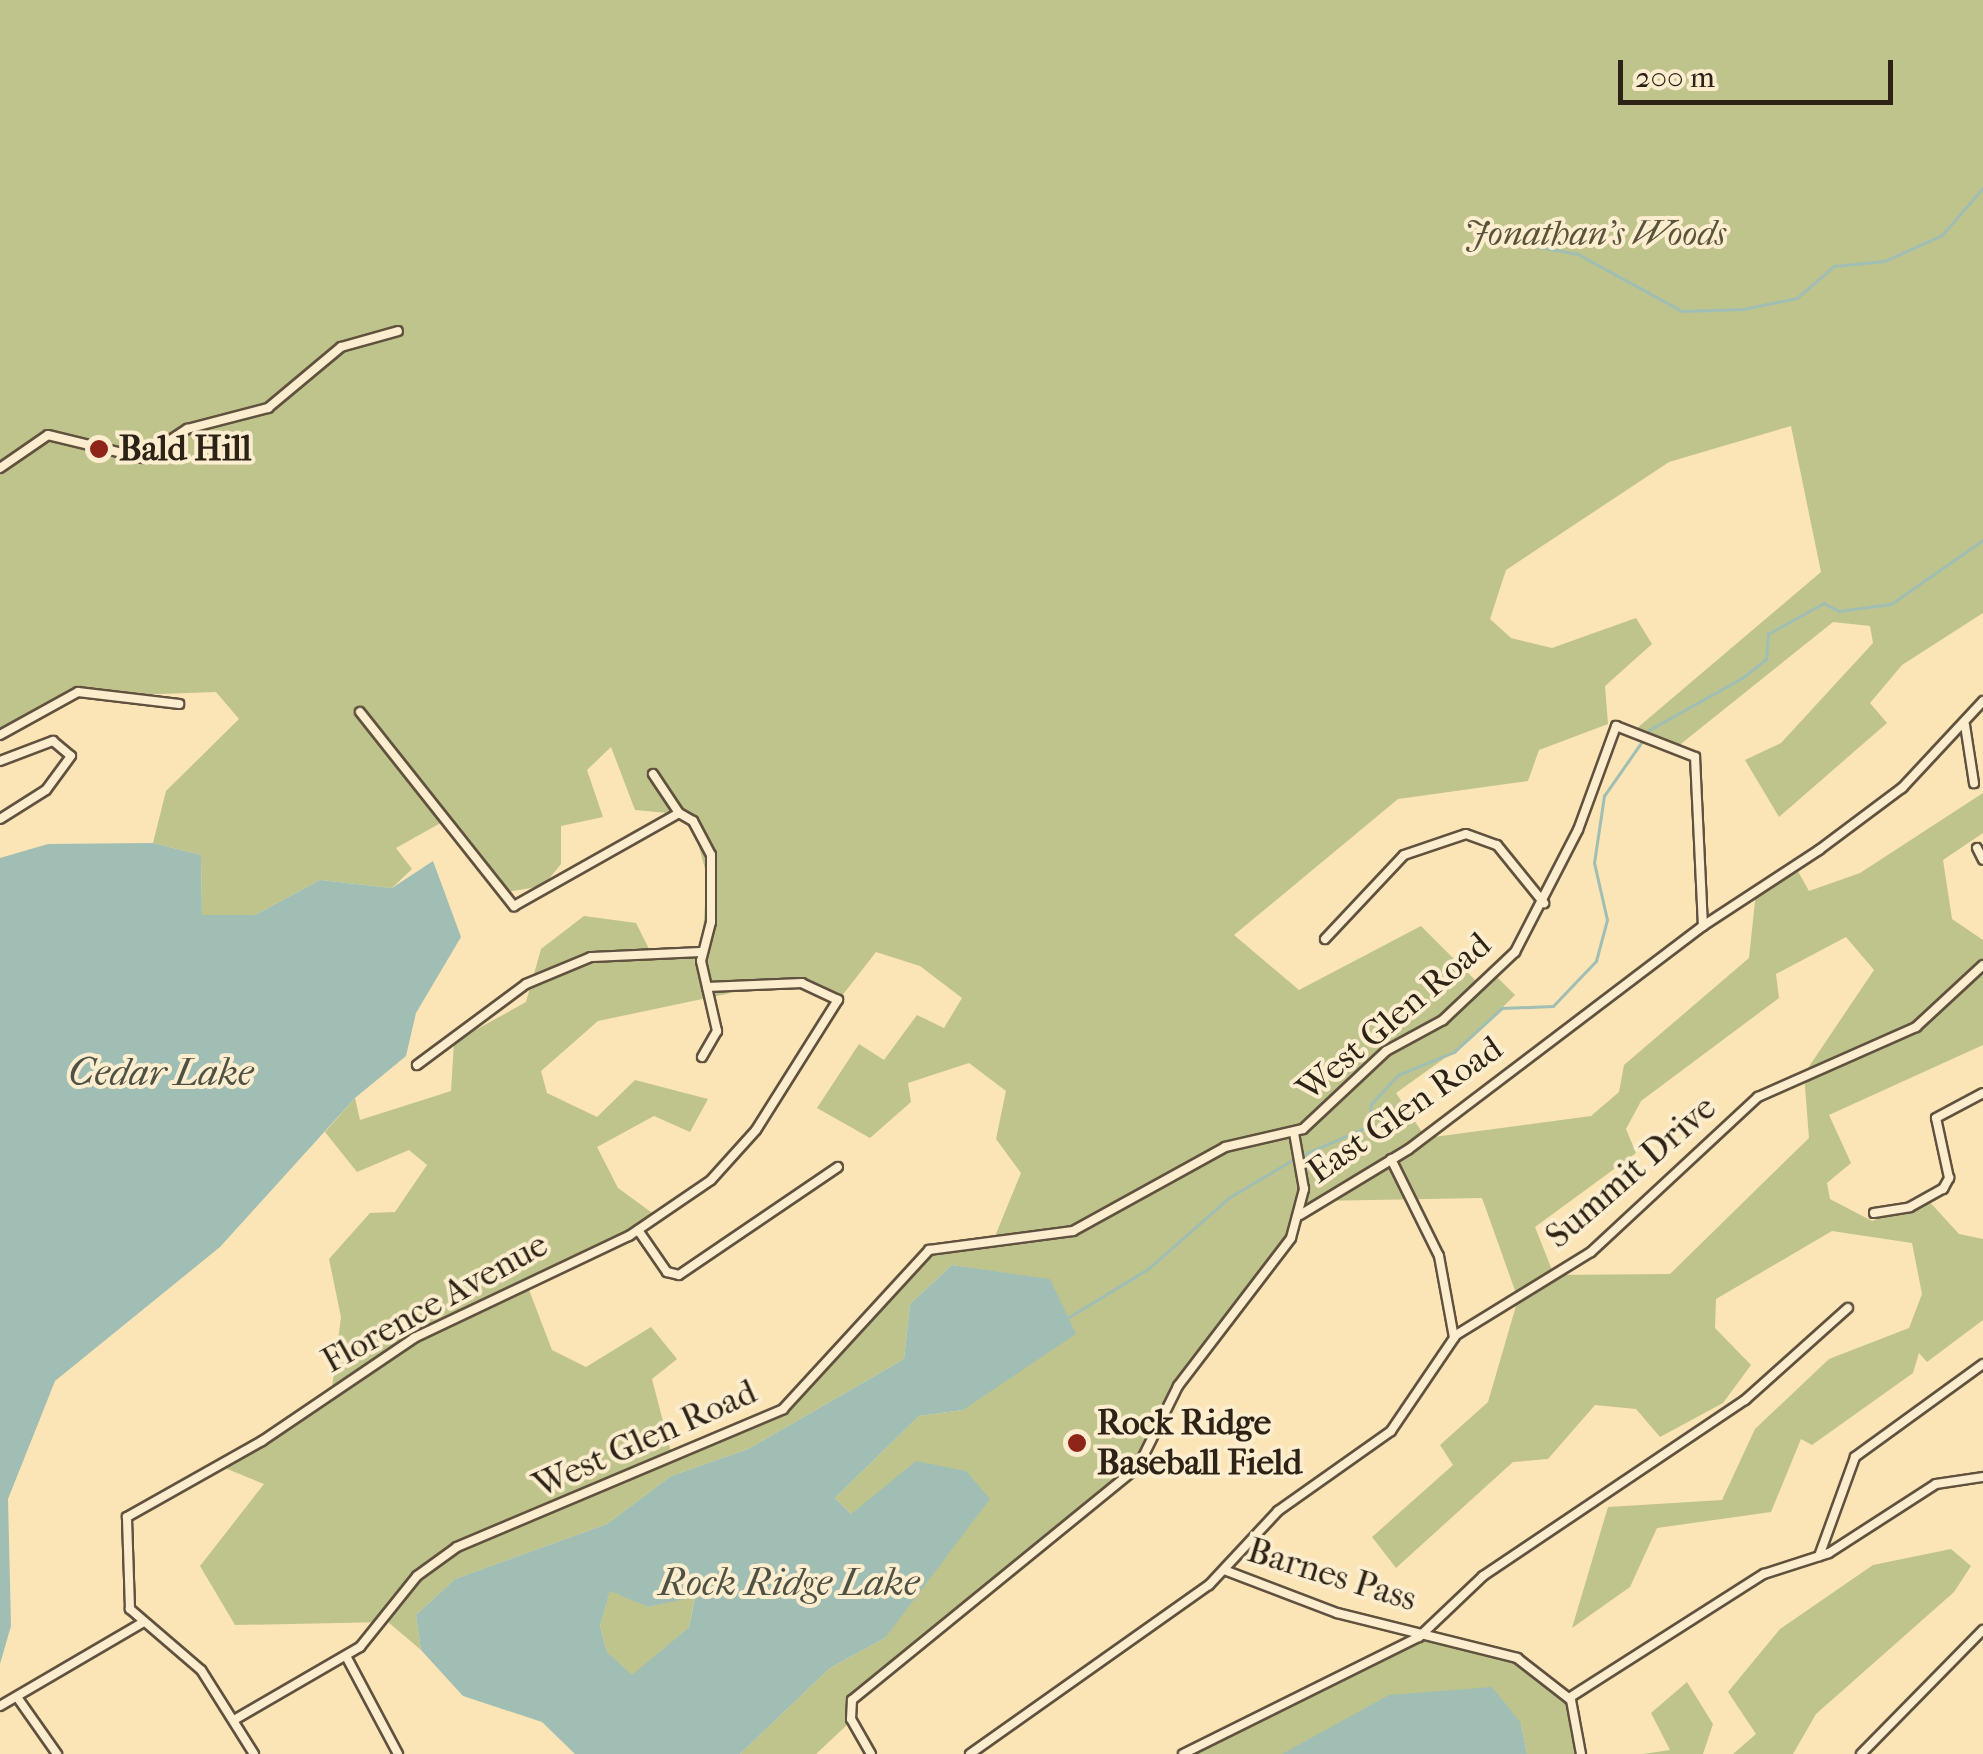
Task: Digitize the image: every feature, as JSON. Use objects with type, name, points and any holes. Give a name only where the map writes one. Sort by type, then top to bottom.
[{"type":"street","points":[[0,468],[48,434],[143,458],[187,429],[268,408],[342,347],[398,331]]},
{"type":"street","points":[[0,736],[78,692],[179,704]]},
{"type":"street","name":"East Glen Road","points":[[871,1754],[850,1714],[852,1700],[1138,1467],[1178,1386],[1273,1266],[1300,1215],[1392,1159],[1703,926],[1902,788],[1966,724],[1983,701]]},
{"type":"street","points":[[360,712],[504,898],[523,906],[679,813]]},
{"type":"street","points":[[1966,724],[1974,783]]},
{"type":"street","name":"West Glen Road","points":[[234,1720],[346,1656],[386,1622],[417,1576],[456,1547],[783,1409],[929,1250],[1074,1231],[1225,1147],[1294,1133],[1386,1052],[1470,997],[1515,952],[1544,903],[1616,726],[1695,757],[1703,926]]},
{"type":"street","points":[[0,761],[49,741],[71,756],[46,790],[0,819]]},
{"type":"street","points":[[653,774],[679,813],[699,828],[711,855],[711,922],[702,952],[717,1031],[702,1058]]},
{"type":"street","points":[[1325,939],[1404,855],[1466,834],[1497,845],[1544,903]]},
{"type":"street","points":[[1977,848],[1983,860]]},
{"type":"street","points":[[417,1064],[526,984],[591,957],[702,952]]},
{"type":"street","name":"Summit Drive","points":[[970,1754],[1050,1704],[1224,1570],[1278,1512],[1391,1431],[1454,1338],[1590,1252],[1758,1097],[1916,1027],[1983,965]]},
{"type":"street","name":"Florence Avenue","points":[[142,1622],[128,1595],[127,1517],[262,1442],[414,1338],[638,1230],[734,1157],[838,1000],[802,982],[707,987]]},
{"type":"street","points":[[1874,1213],[1910,1207],[1943,1189],[1949,1178],[1936,1118],[1983,1093]]},
{"type":"street","points":[[1294,1133],[1304,1160],[1300,1215]]},
{"type":"street","points":[[1392,1159],[1438,1256],[1454,1338]]},
{"type":"street","points":[[638,1230],[667,1272],[678,1275],[838,1167]]},
{"type":"street","points":[[1184,1754],[1424,1632],[1483,1576],[1592,1498],[1745,1400],[1848,1308]]},
{"type":"street","points":[[1819,1556],[1855,1457],[1983,1364]]},
{"type":"street","points":[[1580,1754],[1569,1698],[1782,1568],[1819,1556],[1936,1484],[1983,1477]]},
{"type":"street","name":"Barnes Pass","points":[[1224,1570],[1337,1613],[1517,1658],[1569,1698]]},
{"type":"street","points":[[0,1706],[142,1622],[201,1670],[254,1754]]},
{"type":"street","points":[[1861,1754],[1983,1630]]},
{"type":"street","points":[[346,1656],[398,1754]]},
{"type":"street","points":[[17,1697],[57,1754]]},
{"type":"green space","name":"Jonathan's Woods","points":[[0,0],[1983,0],[1983,613],[1902,665],[1870,703],[1887,723],[1779,817],[1745,760],[1781,743],[1873,643],[1870,626],[1833,622],[1677,747],[1636,729],[1821,572],[1791,426],[1669,462],[1506,570],[1490,619],[1511,638],[1552,648],[1636,618],[1652,644],[1605,686],[1608,724],[1539,750],[1528,781],[1398,799],[1234,935],[1299,990],[1421,926],[1481,986],[1495,975],[1515,995],[1470,1040],[1396,1093],[1426,1138],[1591,1116],[1619,1092],[1624,1065],[1749,958],[1756,892],[1795,866],[1809,891],[1860,873],[1983,793],[1983,833],[1943,860],[1952,919],[1983,940],[1983,1045],[1829,1115],[1851,1163],[1827,1183],[1830,1199],[1872,1221],[1927,1199],[1959,1234],[1983,1239],[1983,1320],[1927,1362],[1919,1353],[1913,1373],[1812,1445],[1801,1439],[1771,1512],[1657,1528],[1630,1587],[1572,1628],[1608,1507],[1722,1500],[1755,1429],[1829,1359],[1909,1328],[1922,1294],[1912,1243],[1832,1231],[1716,1299],[1715,1328],[1751,1365],[1723,1403],[1660,1437],[1636,1409],[1595,1405],[1548,1459],[1513,1462],[1396,1568],[1372,1537],[1453,1465],[1440,1445],[1488,1402],[1518,1299],[1482,1198],[1316,1201],[1260,1287],[1187,1373],[1138,1469],[850,1702],[847,1725],[816,1754],[740,1754],[830,1668],[885,1638],[851,1514],[835,1498],[919,1416],[963,1410],[1050,1280],[952,1265],[910,1304],[904,1359],[748,1449],[671,1476],[607,1524],[455,1579],[416,1615],[421,1650],[388,1622],[235,1625],[200,1566],[264,1484],[220,1466],[332,1388],[341,1317],[329,1259],[370,1213],[395,1212],[427,1165],[409,1150],[357,1172],[325,1132],[355,1098],[360,1120],[451,1091],[454,1042],[526,1002],[541,949],[584,916],[636,923],[649,949],[702,947],[707,876],[690,815],[635,810],[611,747],[587,770],[603,817],[561,826],[561,864],[543,886],[507,892],[446,820],[396,848],[412,869],[392,888],[320,880],[255,915],[212,917],[202,915],[201,855],[153,843],[166,791],[239,719],[216,692],[73,697],[0,735]],"holes":[[[1846,937],[1874,970],[1804,1074],[1809,1138],[1670,1274],[1554,1275],[1535,1227],[1636,1153],[1626,1129],[1641,1101],[1779,998],[1776,974]],[[876,952],[920,966],[962,998],[944,1028],[917,1015],[884,1060],[859,1044],[817,1108],[870,1138],[911,1102],[908,1083],[969,1063],[1006,1091],[996,1139],[1021,1173],[991,1246],[926,1253],[795,1402],[672,1456],[652,1379],[677,1359],[651,1327],[586,1367],[552,1350],[526,1282],[659,1218],[618,1188],[597,1147],[654,1116],[690,1132],[708,1099],[635,1080],[597,1117],[547,1093],[541,1071],[598,1021],[778,983],[841,997]]]},
{"type":"green space","points":[[1951,1549],[1971,1566],[1954,1592],[1816,1714],[1793,1754],[1733,1754],[1756,1734],[1728,1692],[1780,1629],[1873,1565]]},
{"type":"green space","points":[[610,1590],[648,1607],[695,1596],[689,1627],[632,1676],[607,1652],[600,1626]]},
{"type":"green space","points":[[1430,1634],[1513,1654],[1573,1703],[1579,1754],[1527,1754],[1521,1723],[1282,1754],[1192,1754]]},
{"type":"green space","points":[[1687,1682],[1713,1724],[1703,1754],[1643,1754],[1670,1750],[1651,1713]]},
{"type":"water","name":"Cedar Lake","points":[[153,843],[201,855],[202,915],[255,915],[320,880],[392,888],[433,861],[461,937],[416,1013],[406,1056],[355,1098],[220,1247],[55,1381],[8,1499],[11,1626],[0,1664],[0,858],[48,844]]},
{"type":"water","name":"Rock Ridge Lake","points":[[952,1265],[1050,1279],[1076,1334],[963,1410],[919,1416],[835,1498],[851,1514],[916,1461],[966,1471],[990,1499],[885,1638],[830,1668],[740,1754],[575,1754],[542,1722],[463,1696],[421,1650],[416,1615],[455,1579],[607,1524],[671,1476],[748,1449],[904,1359],[910,1304]],"holes":[[[610,1591],[648,1607],[695,1597],[689,1627],[632,1675],[607,1652],[600,1626]]]},
{"type":"water","points":[[1492,1687],[1521,1723],[1527,1754],[1282,1754],[1389,1695]]},
{"type":"waterway","points":[[1477,236],[1578,254],[1682,311],[1743,309],[1797,298],[1834,266],[1885,261],[1942,235],[1983,188]]},
{"type":"waterway","points":[[1649,730],[1742,678],[1766,659],[1768,634],[1824,603],[1839,611],[1891,604],[1983,540]]},
{"type":"waterway","points":[[1303,1155],[1369,1126],[1371,1104],[1398,1075],[1454,1052],[1502,1008],[1553,1006],[1596,961],[1607,920],[1594,863],[1604,796],[1643,740]]},
{"type":"waterway","points":[[1069,1317],[1148,1269],[1230,1197],[1296,1158]]},
{"type":"place","name":"Bald Hill","points":[[99,449]]},
{"type":"place","name":"Rock Ridge Baseball Field","points":[[1077,1443]]}]
